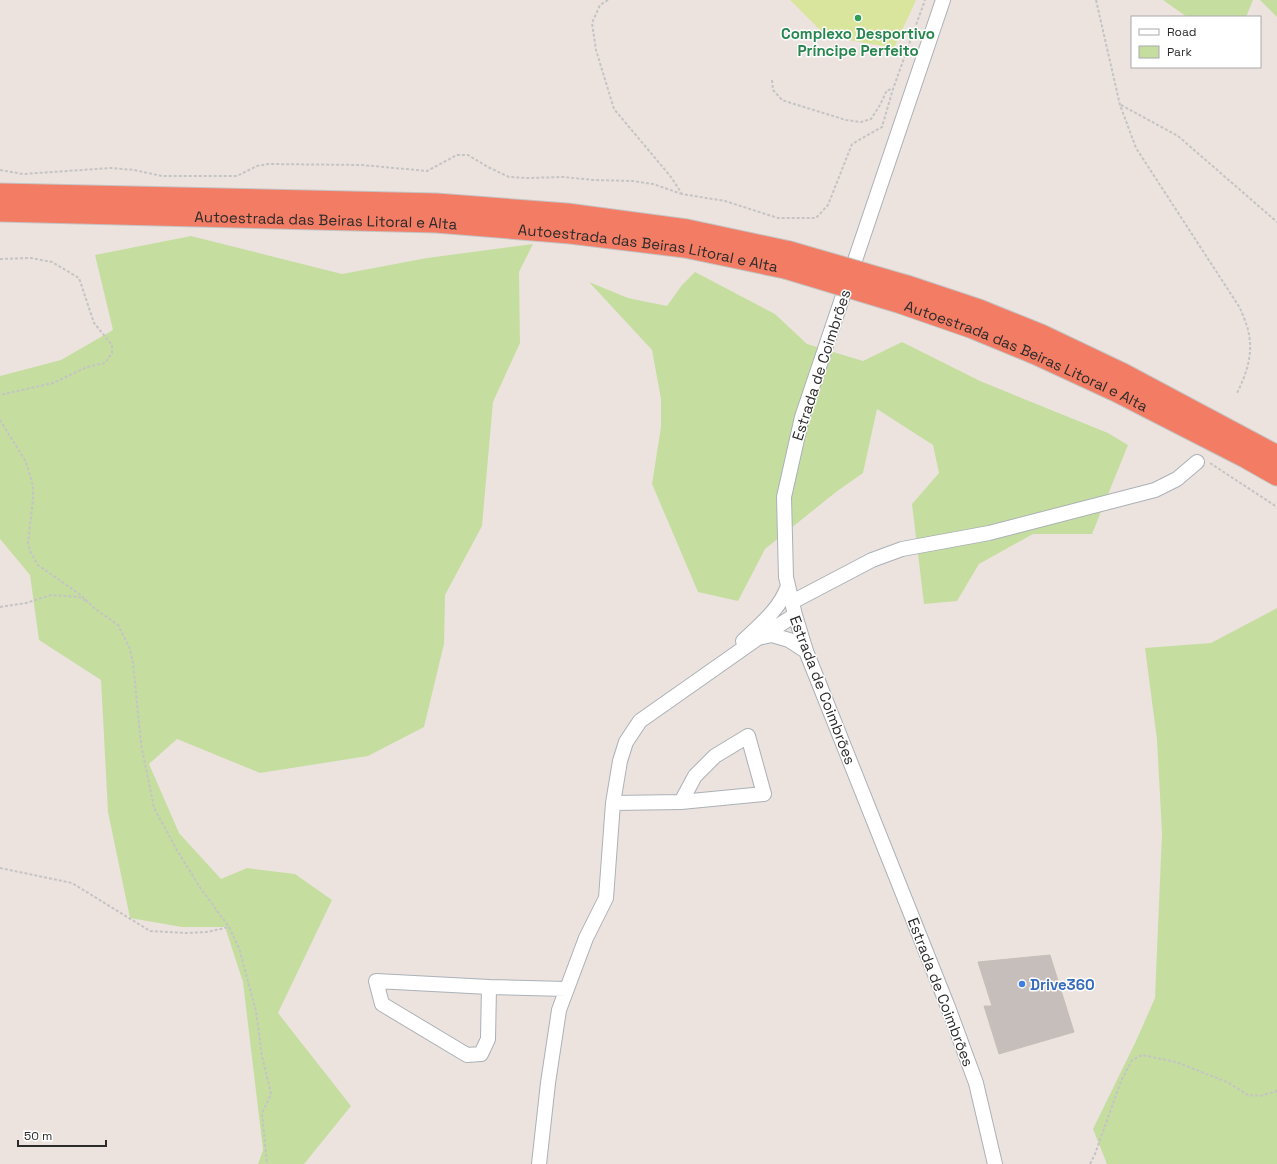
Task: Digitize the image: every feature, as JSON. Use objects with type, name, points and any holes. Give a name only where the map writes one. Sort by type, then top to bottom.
[{"type":"highway","name":"Autoestrada das Beiras Litoral e Alta","points":[[0,194],[436,204],[567,214],[672,228],[904,294],[979,310],[1041,335],[1123,374],[1277,456]]},
{"type":"highway","name":"Autoestrada das Beiras Litoral e Alta","points":[[0,211],[436,222],[570,233],[787,260]]},
{"type":"highway","name":"Autoestrada das Beiras Litoral e Alta","points":[[904,294],[973,328],[1036,354],[1109,388],[1240,454],[1277,475]]},
{"type":"street","name":"Estrada de Coimbrões","points":[[943,0],[802,417],[784,497],[786,577],[793,609],[806,651],[953,1020],[976,1083],[995,1164]]},
{"type":"street","points":[[539,1164],[548,1083],[559,1010],[586,938],[606,898],[614,803],[620,760],[626,742],[640,721],[758,638],[793,609],[872,560],[902,549],[989,533],[1155,490],[1177,479],[1197,462]]},
{"type":"street","points":[[710,671],[764,621],[785,596],[788,586]]},
{"type":"street","points":[[758,638],[772,635],[789,640],[806,651]]},
{"type":"street","points":[[614,803],[681,802],[764,794],[748,736],[715,756],[695,776],[681,802]]},
{"type":"street","points":[[489,987],[488,1039],[481,1054],[467,1055],[382,1004],[376,981],[489,987],[566,989]]},
{"type":"path","points":[[608,0],[600,5],[592,23],[596,50],[614,109],[671,177],[682,194]]},
{"type":"path","points":[[0,170],[23,174],[111,168],[134,170],[162,176],[237,176],[257,166],[268,164],[297,164],[362,165],[427,171],[457,155],[468,155],[509,177],[563,177],[593,180],[632,181],[653,184],[682,194],[725,201],[778,218],[816,218],[828,205],[852,144],[882,127],[893,89],[925,0]]},
{"type":"path","points":[[1096,0],[1120,105],[1136,148],[1240,308],[1249,335],[1249,355],[1246,375],[1237,393]]},
{"type":"path","points":[[772,80],[773,90],[782,100],[846,120],[860,122],[871,119],[887,90],[893,89]]},
{"type":"path","points":[[1120,105],[1178,136],[1277,222]]},
{"type":"path","points":[[0,260],[31,258],[52,262],[79,278],[94,323],[112,345],[112,353],[105,363],[87,367],[53,383],[0,395]]},
{"type":"path","points":[[0,420],[26,462],[33,486],[34,499],[28,543],[30,551],[38,565],[82,596],[118,625],[130,649],[133,663],[141,744],[154,808],[201,890],[229,927],[239,948],[256,1012],[262,1056],[271,1094],[262,1113],[267,1164]]},
{"type":"path","points":[[1197,462],[1210,463],[1277,507]]},
{"type":"path","points":[[0,607],[26,604],[51,595],[79,597],[91,604]]},
{"type":"path","points":[[0,868],[72,883],[150,931],[186,933],[229,927]]},
{"type":"path","points":[[1090,1164],[1121,1081],[1132,1060],[1142,1055],[1176,1062],[1227,1082],[1248,1095],[1260,1096],[1277,1091]]},
{"type":"green space","name":"Complexo Desportivo Príncipe Perfeito","points":[[790,0],[916,0],[894,48],[826,36]]},
{"type":"green space","points":[[1163,0],[1253,0],[1246,16],[1186,16]]},
{"type":"green space","points":[[1260,0],[1277,0],[1277,17]]},
{"type":"green space","points":[[191,236],[342,274],[427,258],[533,244],[519,272],[520,343],[493,402],[482,526],[445,595],[444,644],[424,727],[368,756],[260,773],[177,739],[149,764],[179,833],[221,879],[247,868],[295,874],[332,900],[278,1013],[351,1106],[304,1164],[258,1164],[263,1150],[243,982],[225,927],[182,927],[130,918],[108,812],[101,680],[39,640],[30,575],[0,539],[0,376],[61,360],[113,330],[95,255]]},
{"type":"green space","points":[[695,272],[775,314],[807,344],[863,361],[902,342],[980,381],[1108,433],[1128,445],[1092,534],[1033,534],[979,564],[957,601],[924,604],[912,504],[939,473],[933,445],[877,409],[863,473],[836,492],[765,549],[738,601],[698,592],[652,484],[661,427],[661,399],[652,350],[589,282],[628,298],[667,306],[682,285]]},
{"type":"green space","points":[[1277,608],[1277,1164],[1107,1164],[1093,1129],[1136,1041],[1155,998],[1162,833],[1157,740],[1145,648],[1211,643]]},
{"type":"building","name":"Drive360","points":[[1050,955],[1074,1032],[999,1054],[984,1006],[992,1006],[978,962]]},
{"type":"place","name":"Complexo Desportivo Príncipe Perfeito","points":[[858,18]]},
{"type":"place","name":"Drive360","points":[[1022,984]]}]
